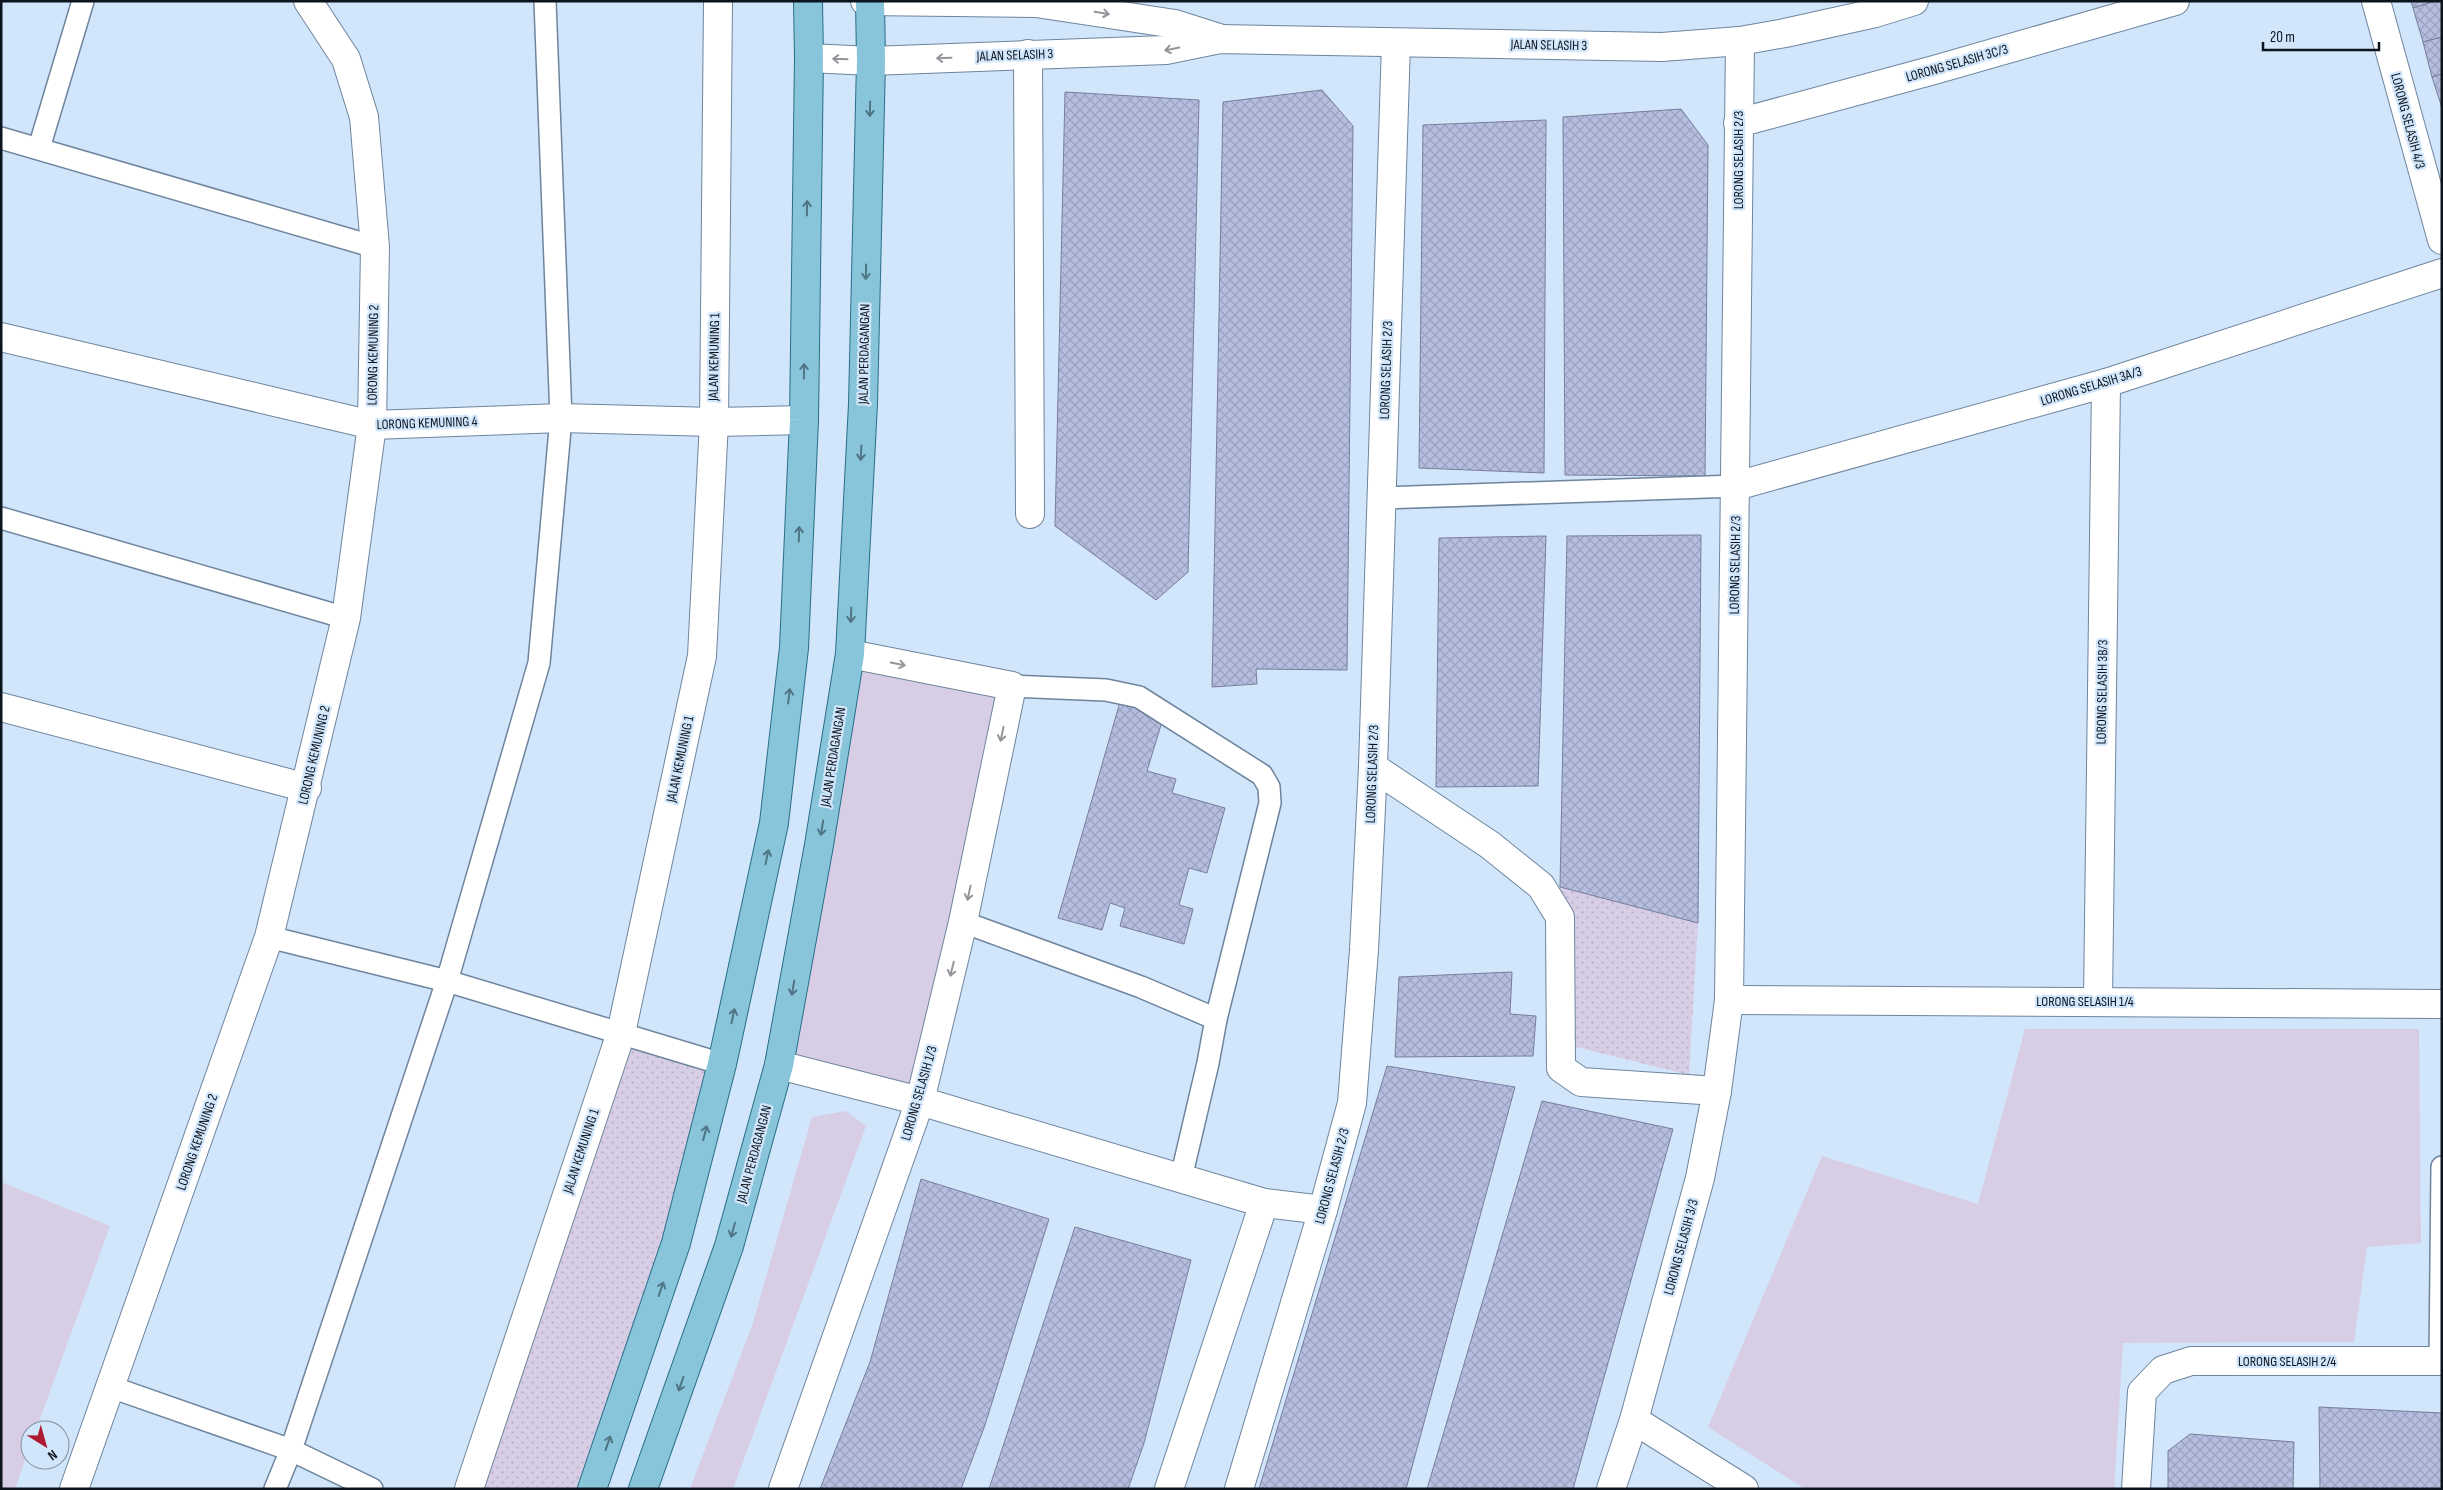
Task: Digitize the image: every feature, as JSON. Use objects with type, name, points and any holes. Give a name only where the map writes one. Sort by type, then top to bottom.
[{"type":"main road","points":[[592,1489],[676,1243],[722,1064],[774,823],[794,648],[804,420],[809,58],[808,1]]},
{"type":"main road","name":"JALAN PERDAGANGAN","points":[[644,1489],[729,1246],[779,1065],[820,845],[850,654],[864,404],[871,61],[870,1]]},
{"type":"street","name":"LORONG KEMUNING 2","points":[[74,1489],[269,937],[307,788],[346,618],[372,425],[374,247],[364,116],[346,58],[308,1]]},
{"type":"street","name":"JALAN KEMUNING 1","points":[[469,1489],[621,1033],[702,656],[714,422],[718,1]]},
{"type":"street","name":"JALAN SELASIH 3","points":[[865,1],[1036,2],[1174,24],[1220,39]]},
{"type":"street","name":"JALAN SELASIH 3","points":[[809,58],[871,61],[1166,50],[1220,39],[1662,47],[1740,41],[1875,7],[1914,1]]},
{"type":"street","name":"LORONG SELASIH 3C/3","points":[[1738,123],[1934,70],[2175,1]]},
{"type":"street","name":"LORONG SELASIH 4/3","points":[[2376,1],[2442,240]]},
{"type":"street","name":"LORONG SELASIH 2/3","points":[[1729,1000],[1740,41]]},
{"type":"street","name":"LORONG SELASIH 2/3","points":[[1239,1489],[1323,1210],[1352,1103],[1364,950],[1373,767],[1396,43]]},
{"type":"street","points":[[1028,54],[1030,514]]},
{"type":"street","name":"LORONG SELASIH 3A/3","points":[[1736,486],[2106,383],[2442,273]]},
{"type":"street","name":"LORONG KEMUNING 4","points":[[1,337],[372,425],[561,418],[714,422],[804,420]]},
{"type":"street","name":"LORONG SELASIH 3B/3","points":[[2098,1000],[2106,383]]},
{"type":"street","points":[[850,654],[1012,686]]},
{"type":"street","name":"LORONG SELASIH 1/3","points":[[783,1489],[920,1101],[963,922],[1012,686]]},
{"type":"street","points":[[1,707],[307,788]]},
{"type":"street","points":[[1373,767],[1490,845],[1541,886],[1560,918],[1561,1068],[1581,1082],[1718,1091]]},
{"type":"street","name":"LORONG SELASIH 1/4","points":[[1729,1000],[2098,1000],[2442,1004]]},
{"type":"street","name":"LORONG SELASIH 3/3","points":[[1611,1489],[1634,1420],[1700,1178],[1718,1091],[1729,1000]]},
{"type":"street","points":[[779,1065],[920,1101],[1264,1203],[1323,1210]]},
{"type":"street","points":[[1169,1489],[1264,1203]]},
{"type":"street","name":"LORONG SELASIH 2/4","points":[[2136,1489],[2142,1392],[2163,1370],[2191,1361],[2441,1362]]},
{"type":"street","points":[[1634,1420],[1744,1489]]},
{"type":"lane","points":[[38,148],[83,1]]},
{"type":"lane","points":[[275,1489],[291,1450],[448,981],[539,663],[561,418],[545,1]]},
{"type":"lane","points":[[1,138],[374,247]]},
{"type":"lane","points":[[1382,498],[1736,486]]},
{"type":"lane","points":[[1,518],[346,618]]},
{"type":"lane","points":[[1012,686],[1106,690],[1139,697],[1262,775],[1269,787],[1270,803],[1216,1019],[1182,1178]]},
{"type":"lane","points":[[963,922],[1141,987],[1216,1019]]},
{"type":"lane","points":[[269,937],[448,981],[722,1064]]},
{"type":"lane","points":[[2441,1362],[2442,1167]]},
{"type":"lane","points":[[111,1387],[291,1450],[372,1489]]},
{"type":"shaded area","points":[[850,654],[1012,686],[920,1101],[779,1065]]},
{"type":"shaded area","points":[[1560,887],[1698,923],[1689,1075],[1560,1043]]},
{"type":"shaded area","points":[[2025,1029],[2419,1029],[2421,1243],[2367,1247],[2354,1342],[2123,1343],[2114,1489],[1805,1489],[1708,1427],[1822,1156],[1978,1204]]},
{"type":"shaded area","points":[[621,1033],[722,1064],[592,1489],[469,1489]]},
{"type":"shaded area","points":[[846,1111],[866,1126],[733,1489],[690,1489],[753,1323],[812,1117]]},
{"type":"shaded area","points":[[1,1182],[110,1226],[40,1420],[20,1420],[20,1470],[22,1470],[15,1489],[1,1489]]},
{"type":"building","points":[[2411,1],[2436,1],[2413,8]]},
{"type":"building","points":[[2442,1],[2442,37],[2423,42],[2413,8]]},
{"type":"building","points":[[2442,37],[2442,74],[2432,77],[2423,42]]},
{"type":"building","points":[[2442,74],[2442,108],[2432,77]]},
{"type":"building","points":[[1322,90],[1353,126],[1347,670],[1256,669],[1257,684],[1212,687],[1223,102]]},
{"type":"building","points":[[1065,92],[1199,100],[1188,572],[1156,600],[1055,526]]},
{"type":"building","points":[[1681,109],[1708,145],[1705,476],[1565,475],[1563,117]]},
{"type":"building","points":[[1546,120],[1544,473],[1419,468],[1423,125]]},
{"type":"building","points":[[1701,535],[1698,923],[1560,887],[1567,536]]},
{"type":"building","points":[[1546,536],[1538,786],[1436,787],[1439,538]]},
{"type":"building","points":[[1120,702],[1164,715],[1147,771],[1176,779],[1172,793],[1225,808],[1207,873],[1189,868],[1179,905],[1193,909],[1184,944],[1120,926],[1125,908],[1110,903],[1102,930],[1058,918]]},
{"type":"building","points":[[1512,972],[1510,1014],[1536,1016],[1533,1056],[1395,1057],[1399,977]]},
{"type":"building","points":[[1387,1066],[1515,1087],[1406,1489],[1259,1489]]},
{"type":"building","points":[[1542,1101],[1673,1129],[1573,1489],[1427,1489]]},
{"type":"building","points":[[921,1179],[1049,1219],[985,1425],[961,1489],[820,1489],[870,1362]]},
{"type":"building","points":[[1075,1227],[1191,1260],[1144,1443],[1128,1489],[989,1489]]},
{"type":"building","points":[[2319,1407],[2442,1413],[2442,1489],[2320,1489]]},
{"type":"building","points":[[2190,1434],[2294,1442],[2293,1489],[2168,1489],[2168,1451]]}]
